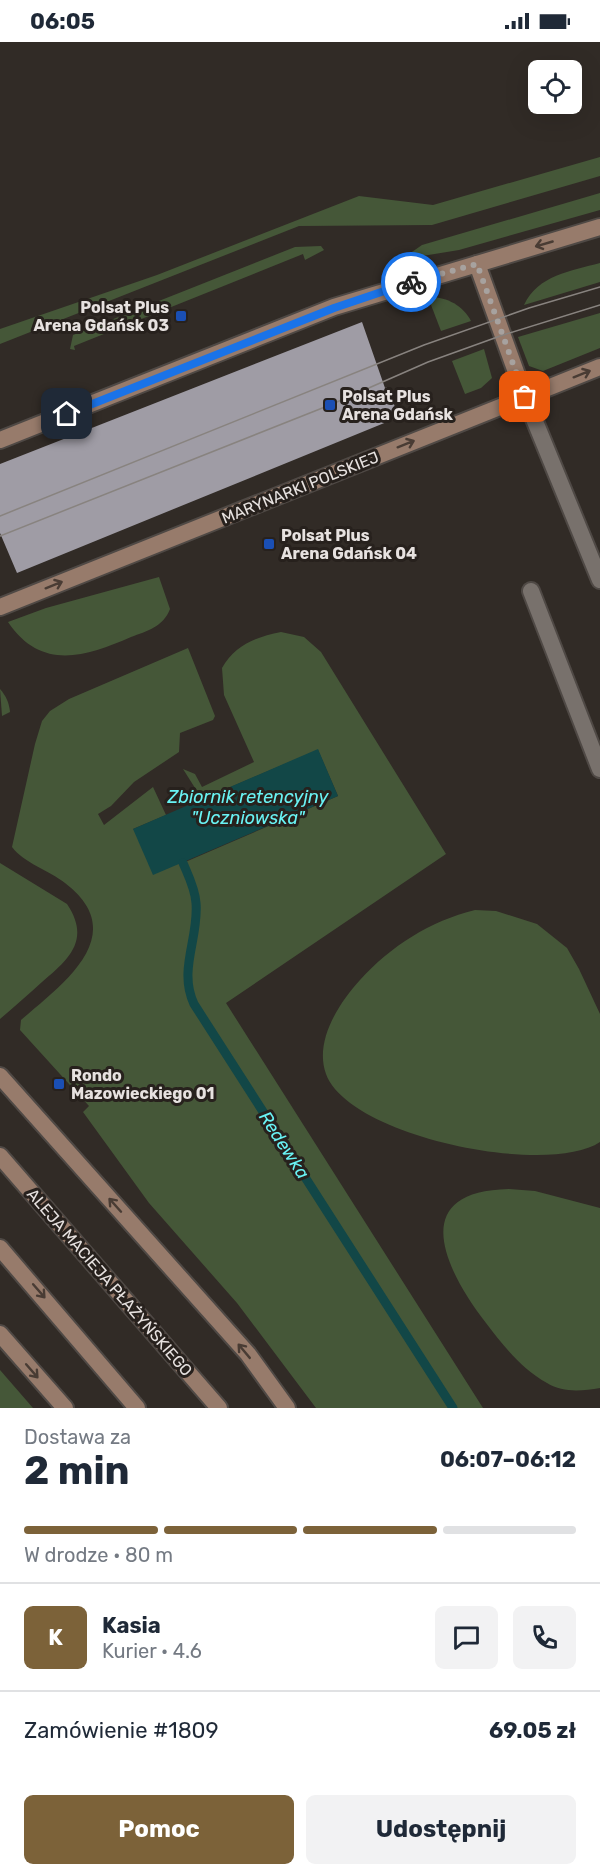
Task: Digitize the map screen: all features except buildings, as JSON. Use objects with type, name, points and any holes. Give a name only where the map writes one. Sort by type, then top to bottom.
[{"type":"main road","points":[[0,440],[334,308],[600,227]]},
{"type":"main road","points":[[477,264],[525,397]]},
{"type":"main road","name":"MARYNARKI POLSKIEJ","points":[[0,607],[600,367]]},
{"type":"main road","points":[[0,1076],[248,1354],[287,1408]]},
{"type":"main road","name":"ALEJA MACIEJA PŁAŻYŃSKIEGO","points":[[0,1156],[219,1408]]},
{"type":"main road","points":[[0,1248],[137,1408]]},
{"type":"main road","points":[[0,1334],[64,1408]]},
{"type":"street","points":[[525,397],[600,580]]},
{"type":"street","points":[[531,591],[600,769]]},
{"type":"green space","points":[[600,157],[600,176],[432,225],[299,226],[0,344],[0,329],[157,275],[359,196],[433,205]]},
{"type":"green space","points":[[600,193],[600,210],[459,250],[410,258],[409,254],[422,245]]},
{"type":"green space","points":[[321,246],[324,250],[305,260],[303,254],[74,346],[75,350],[70,349],[73,335],[295,247]]},
{"type":"green space","points":[[600,263],[600,282],[524,305],[538,287],[556,276]]},
{"type":"green space","points":[[428,297],[441,298],[453,303],[468,315],[471,321],[441,331]]},
{"type":"green space","points":[[600,313],[600,348],[543,371],[529,366],[518,337]]},
{"type":"green space","points":[[484,349],[492,378],[481,388],[465,394],[452,361]]},
{"type":"green space","points":[[159,577],[170,609],[163,620],[149,630],[97,650],[81,654],[49,654],[21,638],[8,622],[46,608]]},
{"type":"green space","points":[[281,632],[304,637],[321,652],[446,854],[226,1003],[483,1408],[316,1408],[237,1303],[149,1203],[83,1112],[89,1106],[20,1030],[21,1020],[70,975],[84,958],[92,940],[92,921],[84,902],[65,883],[23,858],[12,847],[42,721],[50,711],[69,699],[188,648],[215,716],[213,720],[180,733],[179,752],[134,782],[111,806],[98,814],[104,825],[153,787],[166,815],[133,829],[183,863],[338,796],[318,750],[202,799],[183,769],[195,774],[202,787],[254,762],[224,695],[222,668],[233,653],[247,643]]},
{"type":"green space","points":[[0,689],[7,699],[10,712],[2,716]]},
{"type":"green space","points":[[0,863],[67,904],[74,917],[77,938],[74,948],[61,965],[0,1019]]},
{"type":"green space","points":[[475,910],[496,911],[537,924],[567,948],[579,969],[600,1014],[600,1142],[574,1152],[538,1155],[452,1145],[409,1132],[371,1116],[342,1096],[326,1074],[323,1049],[326,1036],[337,1011],[360,980],[385,956],[412,936],[442,921]]},
{"type":"green space","points":[[509,1189],[535,1191],[600,1208],[600,1388],[566,1390],[547,1383],[529,1371],[492,1331],[458,1280],[448,1258],[444,1237],[446,1218],[456,1203],[477,1193]]},
{"type":"green space","points":[[0,1370],[33,1408],[0,1408]]},
{"type":"water","name":"Zbiornik retencyjny \"Uczniowska\"","points":[[318,749],[338,796],[153,875],[133,829]]},
{"type":"waterway","name":"Redewka","points":[[183,863],[193,887],[196,903],[195,929],[188,966],[188,979],[194,1004],[453,1408]]},
{"type":"tram line","points":[[0,516],[424,345],[529,308],[600,287]]},
{"type":"tram line","points":[[0,536],[330,405],[428,362],[503,335],[600,305]]},
{"type":"way so far","points":[[411,282],[477,264],[525,397]]},
{"type":"place","name":"Polsat Plus Arena Gdańsk 03","points":[[181,316]]},
{"type":"place","name":"Polsat Plus Arena Gdańsk","points":[[330,405]]},
{"type":"place","name":"Polsat Plus Arena Gdańsk 04","points":[[269,544]]},
{"type":"place","name":"Rondo Mazowieckiego 01","points":[[59,1084]]},
{"type":"route","points":[[67,414],[334,308],[411,282]]}]
